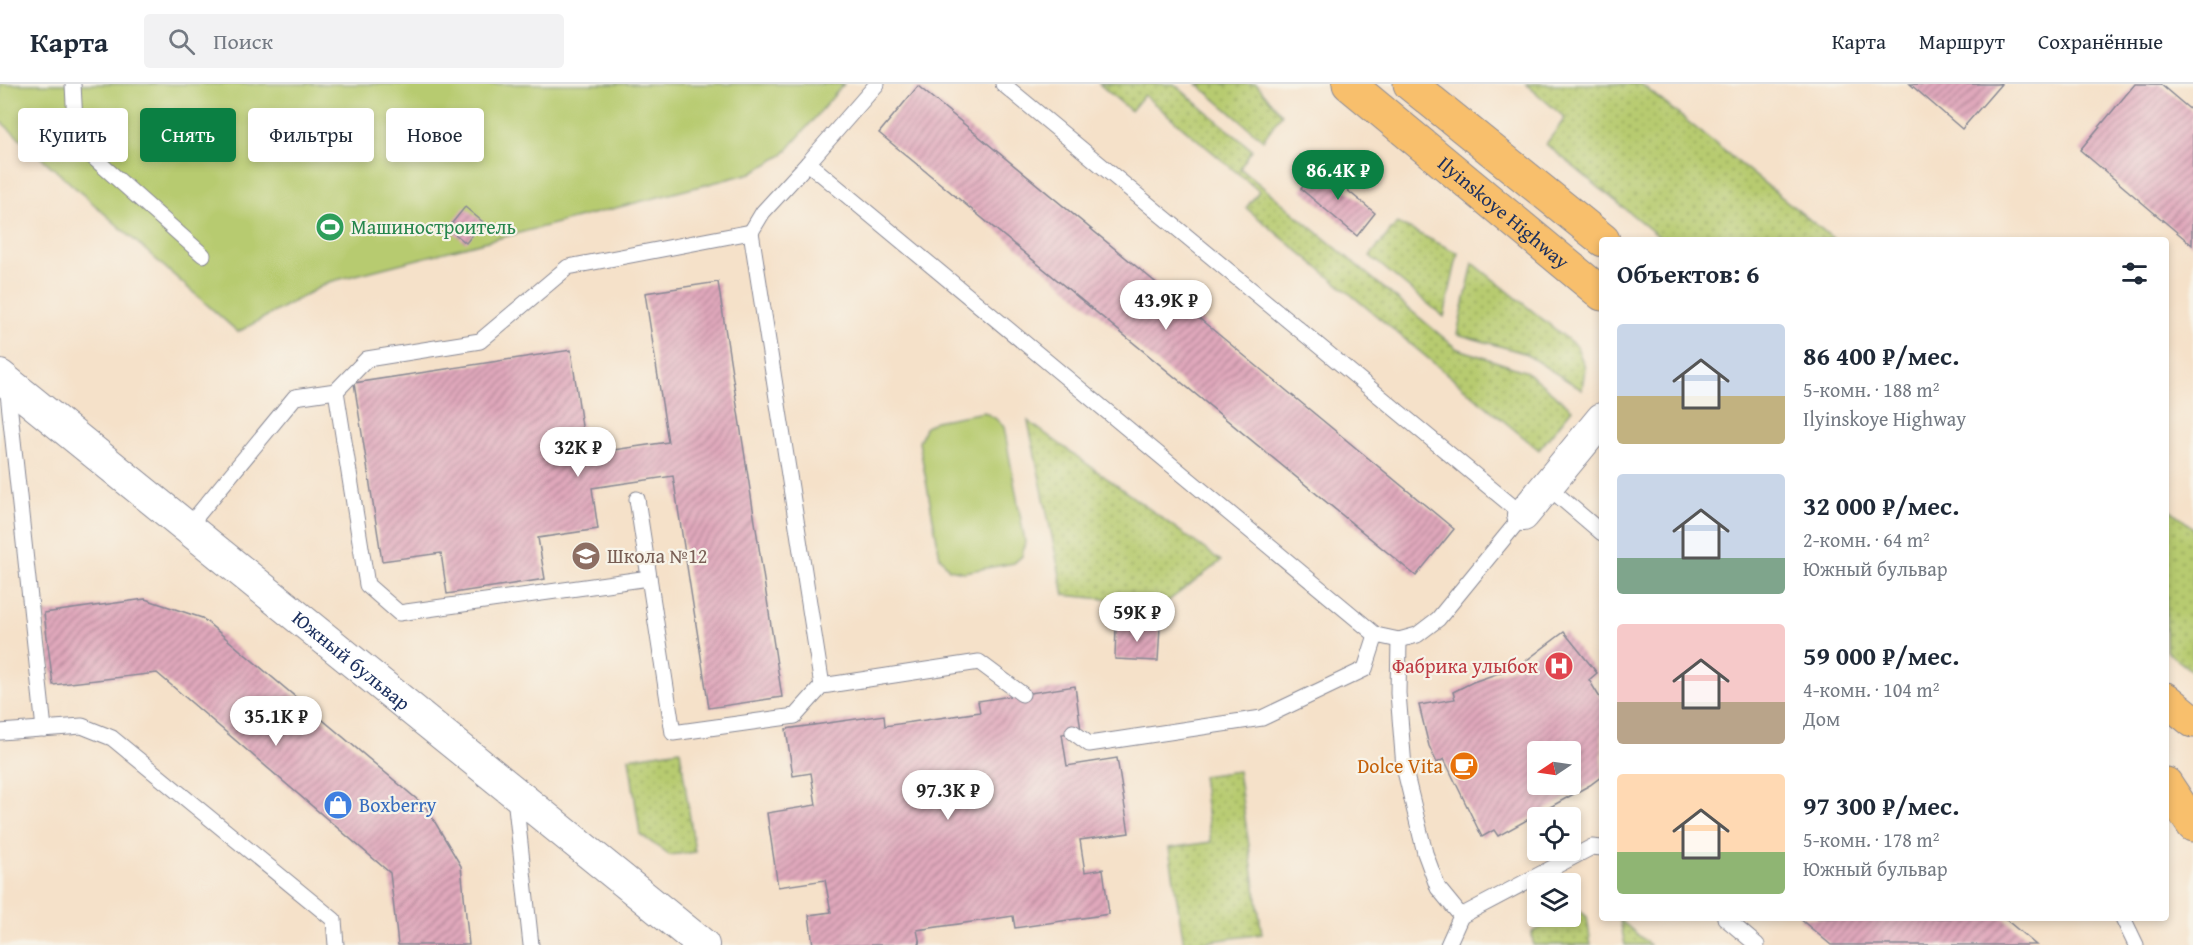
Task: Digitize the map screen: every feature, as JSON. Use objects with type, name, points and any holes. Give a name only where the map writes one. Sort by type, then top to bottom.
[{"type":"main road","name":"Ilyinskoye Highway","points":[[1349,84],[1599,292]]},
{"type":"main road","name":"Ilyinskoye Highway","points":[[1410,84],[1599,237]]},
{"type":"main road","points":[[2169,702],[2193,722]]},
{"type":"main road","points":[[2169,789],[2193,825]]},
{"type":"street","name":"Южный бульвар","points":[[3,379],[703,945]]},
{"type":"street","points":[[1523,515],[1599,424]]},
{"type":"lane","points":[[73,84],[76,142],[203,255]]},
{"type":"lane","points":[[822,686],[751,232],[763,212],[877,84]]},
{"type":"lane","points":[[808,163],[1376,635],[1399,640],[1417,635],[1438,619],[1523,515],[1003,84]]},
{"type":"lane","points":[[187,528],[295,397],[336,392],[367,359],[480,340],[568,267],[751,232]]},
{"type":"lane","points":[[3,379],[44,729]]},
{"type":"lane","points":[[336,392],[367,585],[399,613],[649,578]]},
{"type":"lane","points":[[1547,486],[1599,530]]},
{"type":"lane","points":[[637,499],[673,733],[795,716],[822,686],[979,662],[1022,694]]},
{"type":"lane","points":[[1073,732],[1089,744],[1262,718],[1365,669],[1376,635]]},
{"type":"lane","points":[[1399,640],[1398,693],[1404,767],[1425,853],[1438,888],[1461,916]]},
{"type":"lane","points":[[0,732],[82,726],[112,738],[334,920],[336,945]]},
{"type":"lane","points":[[514,791],[531,945]]},
{"type":"lane","points":[[1448,945],[1461,916],[1592,847],[1599,848]]},
{"type":"lane","points":[[1729,921],[1757,945]]},
{"type":"lane","points":[[2124,921],[2136,945]]},
{"type":"green space","name":"Машиностроитель","points":[[0,84],[844,84],[783,155],[751,173],[329,282],[238,332],[46,162],[128,162],[128,108],[18,108],[18,137],[0,121]]},
{"type":"green space","points":[[1099,84],[1174,84],[1252,150],[1240,168],[1456,348],[1527,372],[1572,409],[1539,450],[1246,208],[1259,191],[1144,95],[1131,111]]},
{"type":"green space","points":[[1197,84],[1256,84],[1282,114],[1263,140]]},
{"type":"green space","points":[[1526,84],[1641,84],[1831,237],[1659,237],[1546,144],[1565,118]]},
{"type":"green space","points":[[1397,223],[1458,253],[1444,317],[1370,256]]},
{"type":"green space","points":[[1473,263],[1577,347],[1585,368],[1582,390],[1524,353],[1457,334]]},
{"type":"green space","points":[[984,412],[1004,427],[1025,542],[1022,556],[1014,563],[964,572],[949,569],[940,557],[919,442],[925,428],[935,421]]},
{"type":"green space","points":[[1028,421],[1221,561],[1163,605],[1064,595]]},
{"type":"green space","points":[[2169,508],[2193,528],[2193,672],[2169,653]]},
{"type":"green space","points":[[680,750],[695,852],[669,855],[640,834],[629,758]]},
{"type":"green space","points":[[1238,771],[1262,934],[1184,945],[1169,848],[1211,842],[1202,776]]},
{"type":"green space","points":[[1581,912],[1587,917],[1591,945],[1533,945],[1532,932],[1543,927],[1581,927]]},
{"type":"green space","points":[[1620,921],[1650,945],[1625,945]]},
{"type":"building","points":[[1910,84],[2001,84],[1962,129]]},
{"type":"building","points":[[2135,84],[2160,84],[2193,112],[2192,245],[2080,150]]},
{"type":"building","points":[[918,86],[1454,529],[1416,576],[879,133]]},
{"type":"building","points":[[1319,167],[1375,213],[1357,236],[1301,189]]},
{"type":"building","points":[[465,207],[483,222],[466,243],[448,228]]},
{"type":"building","points":[[718,282],[782,697],[709,708],[673,476],[592,488],[598,529],[538,538],[545,579],[447,594],[441,553],[382,561],[354,383],[571,350],[586,454],[668,442],[645,293]]},
{"type":"building","points":[[145,599],[202,618],[426,807],[461,866],[469,945],[398,945],[390,873],[157,673],[53,685],[44,613]]},
{"type":"building","points":[[1116,625],[1160,627],[1158,661],[1115,659]]},
{"type":"building","points":[[1564,632],[1597,673],[1589,680],[1599,696],[1599,778],[1581,790],[1581,741],[1527,741],[1527,795],[1572,795],[1550,807],[1527,807],[1527,820],[1498,836],[1494,830],[1482,837],[1444,759],[1437,763],[1429,746],[1419,705],[1455,699],[1453,692],[1473,682],[1519,666]]},
{"type":"building","points":[[1075,686],[1081,731],[1062,734],[1067,766],[1117,758],[1129,833],[1080,840],[1085,872],[1103,869],[1109,914],[1015,928],[1013,916],[917,930],[920,944],[912,945],[813,945],[809,915],[831,912],[825,880],[778,887],[767,813],[816,805],[811,773],[793,776],[786,729],[884,715],[885,726],[980,712],[978,701]]},
{"type":"building","points":[[1803,921],[2008,921],[2036,945],[1831,945]]},
{"type":"place","name":"Машиностроитель","points":[[330,227]]},
{"type":"place","name":"Школа №12","points":[[586,556]]},
{"type":"place","name":"Фабрика улыбок","points":[[1559,666]]},
{"type":"place","name":"Dolce Vita","points":[[1464,766]]},
{"type":"place","name":"Boxberry","points":[[338,805]]}]
